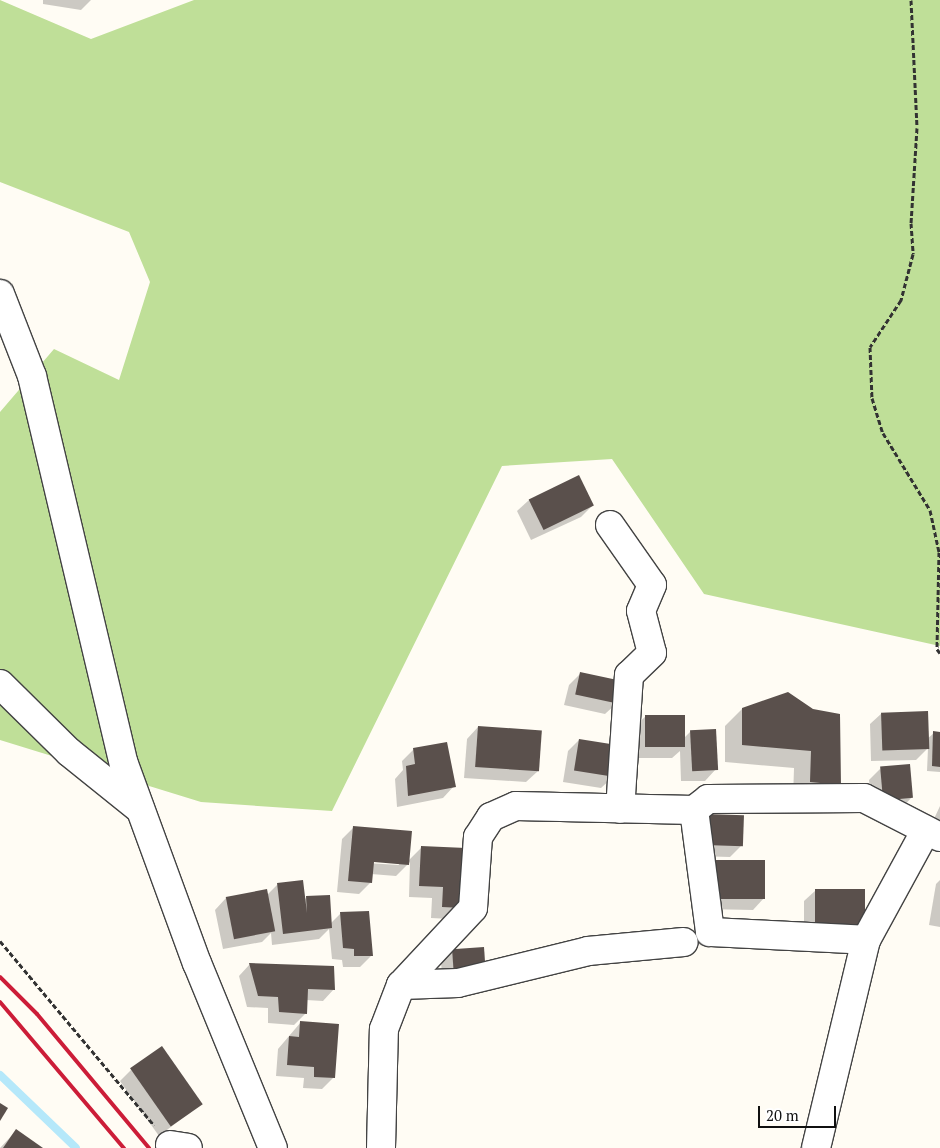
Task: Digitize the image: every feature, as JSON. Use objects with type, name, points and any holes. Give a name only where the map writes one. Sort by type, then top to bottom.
[{"type":"street","points":[[0,294],[32,376],[124,764],[273,1148]]},
{"type":"street","points":[[610,525],[652,585],[641,611],[652,653],[629,675],[620,809]]},
{"type":"street","points":[[0,684],[69,752],[140,809]]},
{"type":"street","points":[[381,1148],[384,1029],[402,985],[473,908],[478,837],[491,817],[516,806],[694,810],[708,799],[864,798],[933,834],[866,940],[816,1148]]},
{"type":"street","points":[[694,810],[710,932],[866,940]]},
{"type":"street","points":[[402,985],[458,983],[588,951],[684,942]]},
{"type":"path","points":[[912,0],[917,128],[911,223],[913,254],[901,300],[870,347],[872,398],[883,433],[930,510],[939,552],[937,649],[940,653]]},
{"type":"path","points":[[0,941],[179,1146]]},
{"type":"green space","points":[[0,0],[91,39],[194,0],[940,0],[940,646],[704,594],[612,459],[502,466],[332,811],[201,802],[0,740],[0,412],[54,349],[119,380],[150,282],[129,232],[0,182]]},
{"type":"building","points":[[579,475],[594,506],[544,530],[529,500]]},
{"type":"building","points":[[580,672],[622,681],[617,703],[575,694]]},
{"type":"building","points":[[788,692],[813,709],[840,714],[841,785],[810,782],[811,751],[742,745],[742,708]]},
{"type":"building","points":[[928,711],[929,749],[882,751],[881,713]]},
{"type":"building","points":[[645,715],[685,715],[685,747],[645,747]]},
{"type":"building","points":[[478,726],[542,730],[539,771],[475,767]]},
{"type":"building","points":[[716,729],[718,770],[692,771],[690,730]]},
{"type":"building","points":[[933,731],[940,732],[940,767],[932,766]]},
{"type":"building","points":[[579,739],[619,745],[614,777],[574,771]]},
{"type":"building","points":[[447,742],[456,787],[408,796],[406,766],[415,764],[413,748]]},
{"type":"building","points":[[910,764],[913,798],[883,800],[880,767]]},
{"type":"building","points":[[706,814],[744,815],[743,846],[705,845]]},
{"type":"building","points":[[353,826],[412,831],[409,865],[374,862],[372,883],[348,881]]},
{"type":"building","points":[[421,846],[466,848],[463,908],[442,907],[443,887],[419,886]]},
{"type":"building","points":[[716,860],[765,860],[765,899],[716,899]]},
{"type":"building","points":[[303,880],[307,913],[306,896],[330,895],[332,928],[283,934],[277,883]]},
{"type":"building","points":[[267,889],[275,931],[234,939],[226,897]]},
{"type":"building","points":[[815,889],[865,889],[865,927],[815,927]]},
{"type":"building","points":[[369,911],[373,956],[354,956],[354,949],[343,948],[340,912]]},
{"type":"building","points":[[484,947],[486,973],[454,975],[452,949]]},
{"type":"building","points":[[249,963],[334,966],[335,990],[308,989],[307,1014],[279,1012],[278,997],[258,996]]},
{"type":"building","points":[[300,1021],[339,1024],[335,1078],[314,1077],[314,1067],[287,1065],[289,1036],[299,1037]]},
{"type":"building","points":[[162,1046],[203,1104],[171,1127],[130,1068]]},
{"type":"building","points":[[0,1103],[8,1108],[0,1121]]},
{"type":"building","points":[[16,1129],[43,1148],[3,1148]]},
{"type":"waterway","points":[[0,1075],[76,1148]]},
{"type":"railway","points":[[0,977],[37,1014],[149,1148]]},
{"type":"railway","points":[[0,1002],[124,1148]]}]
